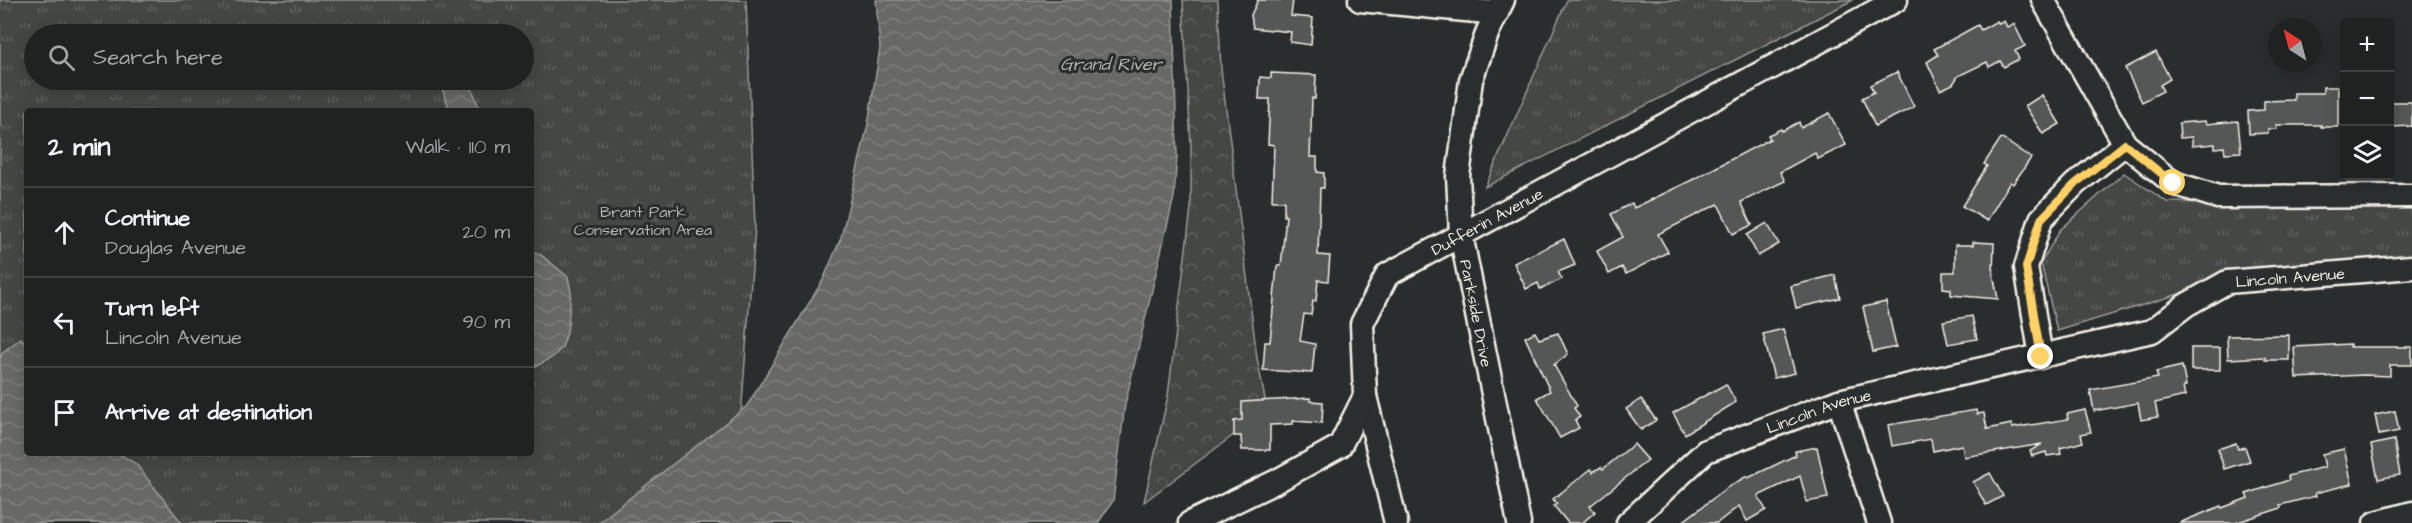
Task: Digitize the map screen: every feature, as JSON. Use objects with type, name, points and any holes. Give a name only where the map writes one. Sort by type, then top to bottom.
[{"type":"street","points":[[1360,0],[1500,6]]},
{"type":"street","name":"Dufferin Avenue","points":[[1190,523],[1275,482],[1340,446],[1365,396],[1362,324],[1387,275],[1896,0]]},
{"type":"street","points":[[2043,0],[2125,144],[2173,183],[2218,196],[2412,196]]},
{"type":"street","name":"Parkside Drive","points":[[1500,6],[1471,80],[1458,176],[1461,236],[1519,523]]},
{"type":"street","points":[[2041,357],[2026,267],[2041,219],[2075,184],[2125,144]]},
{"type":"street","name":"Lincoln Avenue","points":[[1628,523],[1706,451],[1839,401],[2152,332],[2186,305],[2227,282],[2412,267]]},
{"type":"street","points":[[1365,396],[1396,523]]},
{"type":"street","points":[[1839,401],[1880,523]]},
{"type":"street","points":[[2375,523],[2412,513]]},
{"type":"green space","name":"Brant Park Conservation Area","points":[[0,0],[746,0],[755,227],[733,523],[0,523]]},
{"type":"green space","points":[[1183,0],[1218,0],[1221,69],[1257,358],[1267,410],[1144,502],[1168,396],[1191,208],[1191,146]]},
{"type":"green space","points":[[1567,0],[1853,0],[1485,187]]},
{"type":"green space","points":[[2124,173],[2167,202],[2412,204],[2412,273],[2179,294],[2057,331],[2041,263],[2060,230]]},
{"type":"water","name":"Grand River","points":[[876,0],[1173,0],[1177,155],[1174,197],[1125,404],[1113,501],[1098,523],[598,523],[747,406],[823,280],[841,238],[868,124],[880,48]]},
{"type":"water","points":[[443,90],[473,90],[479,108],[449,108]]},
{"type":"water","points":[[534,252],[541,255],[568,277],[571,292],[567,333],[562,347],[553,357],[534,367]]},
{"type":"water","points":[[21,338],[24,342],[24,456],[123,456],[136,464],[182,523],[0,523],[0,359],[3,352]]},
{"type":"building","points":[[1258,0],[1293,0],[1291,16],[1313,18],[1311,45],[1290,42],[1291,32],[1253,28],[1251,15]]},
{"type":"building","points":[[1997,21],[1999,24],[2004,21],[2007,27],[2014,24],[2025,46],[2015,51],[2019,59],[2004,67],[2000,61],[1989,67],[1987,62],[1958,76],[1953,84],[1940,90],[1927,62],[1938,55],[1934,49],[1978,25],[1981,30]]},
{"type":"building","points":[[2156,52],[2170,79],[2160,85],[2163,91],[2142,102],[2125,68]]},
{"type":"building","points":[[1897,72],[1914,107],[1875,126],[1862,98],[1874,92],[1870,85]]},
{"type":"building","points":[[1271,73],[1316,75],[1315,99],[1312,98],[1310,157],[1317,157],[1317,172],[1324,173],[1324,188],[1320,188],[1318,255],[1330,256],[1328,281],[1318,280],[1316,301],[1313,301],[1311,315],[1304,314],[1300,341],[1315,344],[1312,373],[1263,370],[1265,342],[1270,342],[1277,266],[1281,266],[1286,216],[1284,216],[1284,201],[1272,201],[1274,145],[1268,144],[1270,99],[1259,99],[1260,77],[1271,78]]},
{"type":"building","points":[[2323,87],[2338,87],[2338,127],[2276,125],[2277,129],[2268,129],[2268,133],[2249,134],[2248,111],[2264,110],[2264,101],[2294,100],[2294,93],[2323,93]]},
{"type":"building","points":[[2042,95],[2060,124],[2043,134],[2025,106]]},
{"type":"building","points":[[2394,102],[2412,102],[2412,126],[2394,127]]},
{"type":"building","points":[[1829,113],[1846,145],[1818,159],[1815,153],[1780,172],[1785,181],[1741,202],[1752,225],[1733,234],[1718,204],[1658,234],[1668,252],[1626,274],[1622,267],[1609,274],[1597,251],[1623,237],[1611,214],[1632,203],[1634,208],[1690,181],[1770,139],[1768,135],[1799,122],[1801,128]]},
{"type":"building","points":[[2205,121],[2206,124],[2238,121],[2241,152],[2225,153],[2224,147],[2215,148],[2215,144],[2192,146],[2192,137],[2180,138],[2179,123]]},
{"type":"building","points":[[2001,138],[2031,158],[2013,184],[2010,182],[1987,221],[1962,206],[1987,166],[1984,164]]},
{"type":"building","points":[[1767,223],[1779,244],[1758,256],[1747,235]]},
{"type":"building","points":[[1564,239],[1575,265],[1558,272],[1562,279],[1540,289],[1538,283],[1526,289],[1514,263]]},
{"type":"building","points":[[1973,242],[1994,243],[1993,274],[1998,299],[1951,295],[1951,289],[1943,288],[1943,272],[1955,272],[1955,245],[1973,245]]},
{"type":"building","points":[[1835,275],[1840,298],[1796,308],[1791,286]]},
{"type":"building","points":[[1886,302],[1896,347],[1873,352],[1863,307]]},
{"type":"building","points":[[1972,316],[1977,339],[1948,344],[1943,321]]},
{"type":"building","points":[[1783,329],[1795,373],[1774,378],[1763,334]]},
{"type":"building","points":[[1535,332],[1539,339],[1558,333],[1568,354],[1554,365],[1577,406],[1574,408],[1580,417],[1575,420],[1579,428],[1560,438],[1537,398],[1550,391],[1525,337]]},
{"type":"building","points":[[2289,335],[2289,360],[2265,360],[2265,357],[2228,359],[2227,336]]},
{"type":"building","points":[[2350,344],[2350,347],[2412,347],[2412,365],[2390,365],[2390,376],[2296,378],[2294,347]]},
{"type":"building","points":[[2191,348],[2220,348],[2220,370],[2191,370]]},
{"type":"building","points":[[2182,366],[2186,386],[2183,387],[2185,396],[2155,403],[2158,417],[2141,420],[2138,403],[2094,411],[2090,390],[2158,378],[2156,372]]},
{"type":"building","points":[[1726,384],[1736,402],[1685,434],[1673,413]]},
{"type":"building","points":[[1310,398],[1310,401],[1323,402],[1322,423],[1293,421],[1293,424],[1270,425],[1270,450],[1242,450],[1241,436],[1234,436],[1234,421],[1242,420],[1242,402]]},
{"type":"building","points":[[1641,399],[1656,420],[1641,430],[1626,409]]},
{"type":"building","points":[[1976,410],[1977,414],[1984,413],[1987,429],[2012,424],[2012,428],[2068,419],[2067,414],[2085,410],[2091,432],[2081,434],[2083,442],[2060,448],[2061,454],[2047,456],[2046,452],[2032,456],[2030,451],[2042,444],[1964,457],[1962,445],[1933,451],[1931,439],[1892,446],[1888,425]]},
{"type":"building","points":[[2395,411],[2399,431],[2379,435],[2375,415]]},
{"type":"building","points":[[2394,440],[2400,475],[2378,479],[2371,445]]},
{"type":"building","points":[[2236,443],[2238,449],[2245,447],[2250,461],[2224,469],[2218,449]]},
{"type":"building","points":[[1634,444],[1648,460],[1590,506],[1595,512],[1582,523],[1568,523],[1554,506],[1557,504],[1553,499],[1591,469],[1593,472],[1601,467],[1603,469]]},
{"type":"building","points":[[1817,447],[1828,498],[1807,502],[1800,476],[1758,496],[1766,510],[1747,521],[1739,506],[1717,523],[1681,523],[1728,487],[1747,476],[1748,478],[1796,455],[1795,451]]},
{"type":"building","points":[[2344,449],[2352,484],[2315,493],[2316,496],[2280,505],[2281,508],[2235,523],[2179,523],[2248,498],[2246,494],[2289,480],[2288,476],[2325,467],[2322,454]]},
{"type":"building","points":[[1990,473],[2003,496],[1986,505],[1973,482]]},
{"type":"route","points":[[2041,357],[2026,267],[2041,219],[2075,184],[2125,144],[2173,183]]}]
